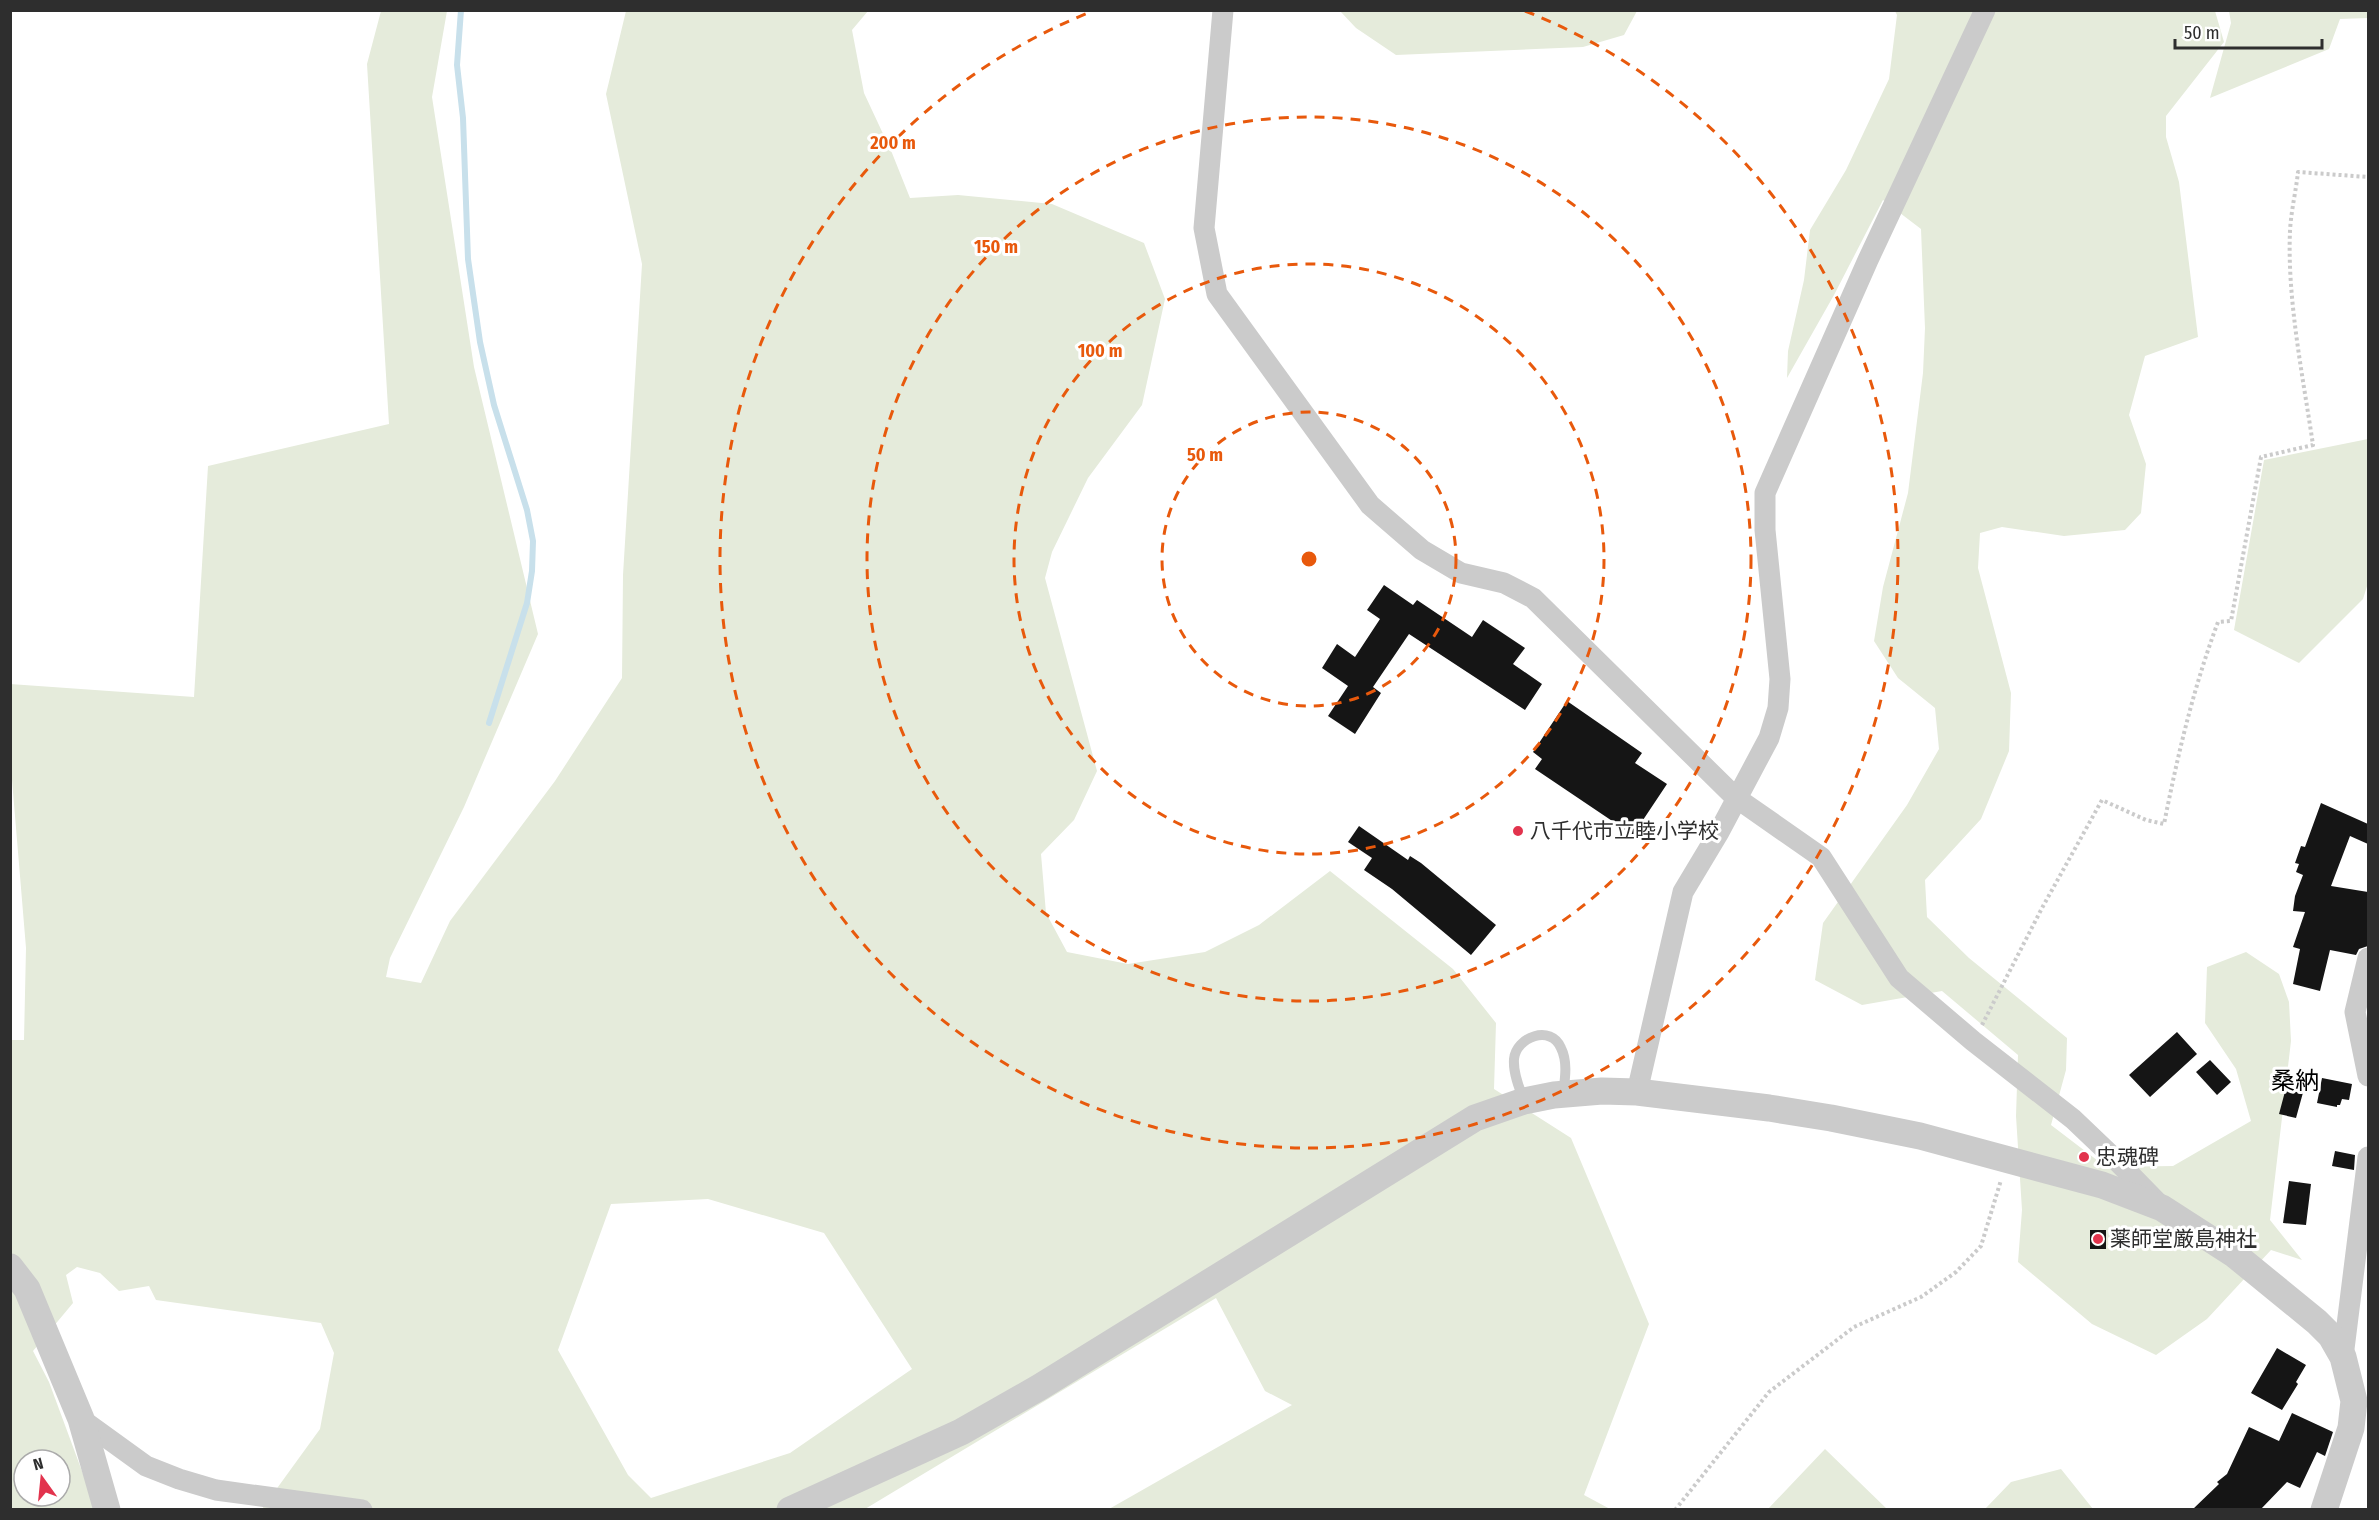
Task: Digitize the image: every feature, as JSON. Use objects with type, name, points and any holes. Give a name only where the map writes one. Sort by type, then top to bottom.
[{"type":"street","points":[[1223,10],[1204,228],[1217,294],[1370,506],[1422,550],[1461,573],[1504,583],[1533,598],[1736,797],[1821,857],[1899,978],[1973,1041],[2073,1119],[2162,1208]]},
{"type":"street","points":[[1637,1092],[1683,892],[1719,832],[1769,738],[1778,708],[1780,679],[1765,530],[1765,494],[1863,271],[1985,10]]},
{"type":"street","points":[[2368,958],[2355,1012],[2368,1076]]},
{"type":"street","points":[[790,1509],[961,1432],[1040,1387],[1475,1118],[1524,1101],[1602,1091],[1637,1092],[1831,1118],[1920,1136],[2102,1185],[2162,1208],[2235,1255],[2317,1322],[2331,1336],[2343,1357],[2354,1401],[2351,1428],[2324,1509]]},
{"type":"street","points":[[2343,1357],[2368,1157]]},
{"type":"street","points":[[10,1267],[27,1289],[81,1419],[107,1509]]},
{"type":"street","points":[[81,1419],[146,1466],[180,1479],[216,1490],[362,1509]]},
{"type":"lane","points":[[1524,1101],[1518,1084],[1514,1060],[1516,1051],[1523,1041],[1535,1035],[1554,1038],[1561,1046],[1566,1074],[1563,1095]]},
{"type":"path","points":[[1973,1041],[2042,908],[2102,800],[2146,820],[2164,824],[2179,748],[2199,673],[2218,622],[2231,621],[2260,457],[2313,445],[2297,334],[2291,265],[2290,230],[2298,172],[2368,177]]},
{"type":"path","points":[[1675,1509],[1769,1392],[1854,1327],[1921,1297],[1956,1272],[1981,1246],[2007,1158]]},
{"type":"green space","points":[[381,11],[447,11],[432,97],[474,367],[538,634],[464,807],[390,958],[386,977],[421,983],[450,921],[555,781],[622,678],[623,575],[642,264],[606,94],[626,11],[868,11],[852,30],[864,93],[910,198],[958,195],[1052,204],[1144,243],[1165,299],[1142,405],[1088,478],[1052,552],[1045,578],[1097,771],[1074,820],[1041,854],[1046,913],[1067,952],[1128,964],[1205,952],[1259,925],[1330,871],[1453,969],[1496,1023],[1494,1089],[1571,1138],[1649,1324],[1584,1495],[1610,1509],[1109,1509],[1292,1405],[1265,1391],[1216,1298],[865,1509],[262,1509],[320,1429],[334,1353],[321,1323],[156,1300],[149,1286],[119,1291],[100,1273],[77,1267],[66,1275],[73,1303],[33,1351],[49,1382],[96,1509],[11,1509],[10,1040],[24,1040],[26,948],[11,768],[10,684],[194,697],[208,466],[389,424],[367,64]],"holes":[[[708,1199],[824,1233],[912,1369],[790,1453],[651,1498],[628,1475],[558,1350],[611,1204]]]},
{"type":"green space","points":[[1340,11],[1637,11],[1624,35],[1583,47],[1396,55],[1356,28]]},
{"type":"green space","points":[[1895,11],[2215,11],[2224,42],[2166,116],[2166,137],[2179,182],[2198,337],[2145,356],[2129,415],[2146,464],[2141,513],[2125,530],[2064,536],[2002,527],[1980,533],[1978,568],[2011,693],[2009,751],[1981,819],[1925,880],[1927,917],[1969,958],[2067,1038],[2066,1070],[2051,1125],[2106,1167],[2173,1166],[2251,1121],[2236,1069],[2205,1023],[2207,967],[2246,952],[2279,974],[2289,1002],[2291,1041],[2270,1220],[2302,1260],[2271,1250],[2207,1319],[2156,1355],[2092,1324],[2018,1262],[2022,1210],[2016,1116],[2018,1055],[1942,991],[1862,1005],[1815,980],[1823,923],[1907,805],[1939,749],[1935,708],[1898,678],[1874,641],[1883,587],[1908,493],[1923,373],[1925,328],[1921,229],[1883,200],[1834,295],[1787,378],[1788,351],[1804,280],[1810,230],[1846,170],[1889,79],[1897,15]]},
{"type":"green space","points":[[2229,11],[2368,11],[2368,18],[2340,19],[2329,49],[2210,98],[2231,23]]},
{"type":"green space","points":[[2368,439],[2368,583],[2363,599],[2299,663],[2234,630],[2264,460]]},
{"type":"green space","points":[[1825,1449],[1887,1509],[1768,1509]]},
{"type":"green space","points":[[2061,1469],[2093,1509],[1985,1509],[2011,1482]]},
{"type":"building","points":[[1384,585],[1413,605],[1417,600],[1472,637],[1483,620],[1525,648],[1513,664],[1542,684],[1525,710],[1409,634],[1373,687],[1381,693],[1355,734],[1328,716],[1348,686],[1322,668],[1337,644],[1355,657],[1380,619],[1367,610]]},
{"type":"building","points":[[1567,701],[1642,753],[1635,763],[1667,784],[1633,835],[1535,769],[1542,759],[1533,752]]},
{"type":"building","points":[[2321,803],[2368,824],[2368,844],[2350,836],[2331,886],[2368,892],[2368,946],[2359,949],[2356,955],[2330,950],[2320,991],[2293,984],[2300,949],[2293,947],[2305,912],[2293,911],[2295,896],[2303,875],[2296,872],[2299,864],[2295,863],[2301,846],[2305,847]]},
{"type":"building","points":[[1359,826],[1408,860],[1410,856],[1421,863],[1496,925],[1471,955],[1392,889],[1364,870],[1372,858],[1348,842]]},
{"type":"building","points":[[2177,1032],[2197,1054],[2150,1097],[2129,1075]]},
{"type":"building","points":[[2210,1060],[2231,1082],[2217,1095],[2196,1072]]},
{"type":"building","points":[[2322,1078],[2352,1084],[2349,1100],[2342,1099],[2337,1107],[2317,1103]]},
{"type":"building","points":[[2287,1084],[2304,1089],[2296,1118],[2279,1114]]},
{"type":"building","points":[[2335,1151],[2355,1155],[2354,1170],[2332,1166]]},
{"type":"building","points":[[2289,1181],[2311,1184],[2306,1225],[2283,1223]]},
{"type":"building","name":"薬師堂厳島神社","points":[[2090,1230],[2106,1230],[2106,1249],[2090,1249]]},
{"type":"building","points":[[2277,1348],[2306,1365],[2296,1382],[2298,1384],[2282,1410],[2251,1393]]},
{"type":"building","points":[[2292,1413],[2333,1432],[2325,1456],[2317,1452],[2300,1488],[2287,1482],[2261,1509],[2193,1509],[2227,1474],[2249,1427],[2279,1441]]},
{"type":"waterway","points":[[461,10],[457,65],[463,118],[468,259],[480,342],[494,405],[527,510],[533,541],[532,571],[527,603],[489,723]]},
{"type":"place","name":"八千代市立睦小学校","points":[[1518,831]]},
{"type":"place","name":"忠魂碑","points":[[2084,1157]]},
{"type":"place","name":"薬師堂厳島神社","points":[[2098,1239]]},
{"type":"district","name":"桑納","points":[[2295,1081]]}]
